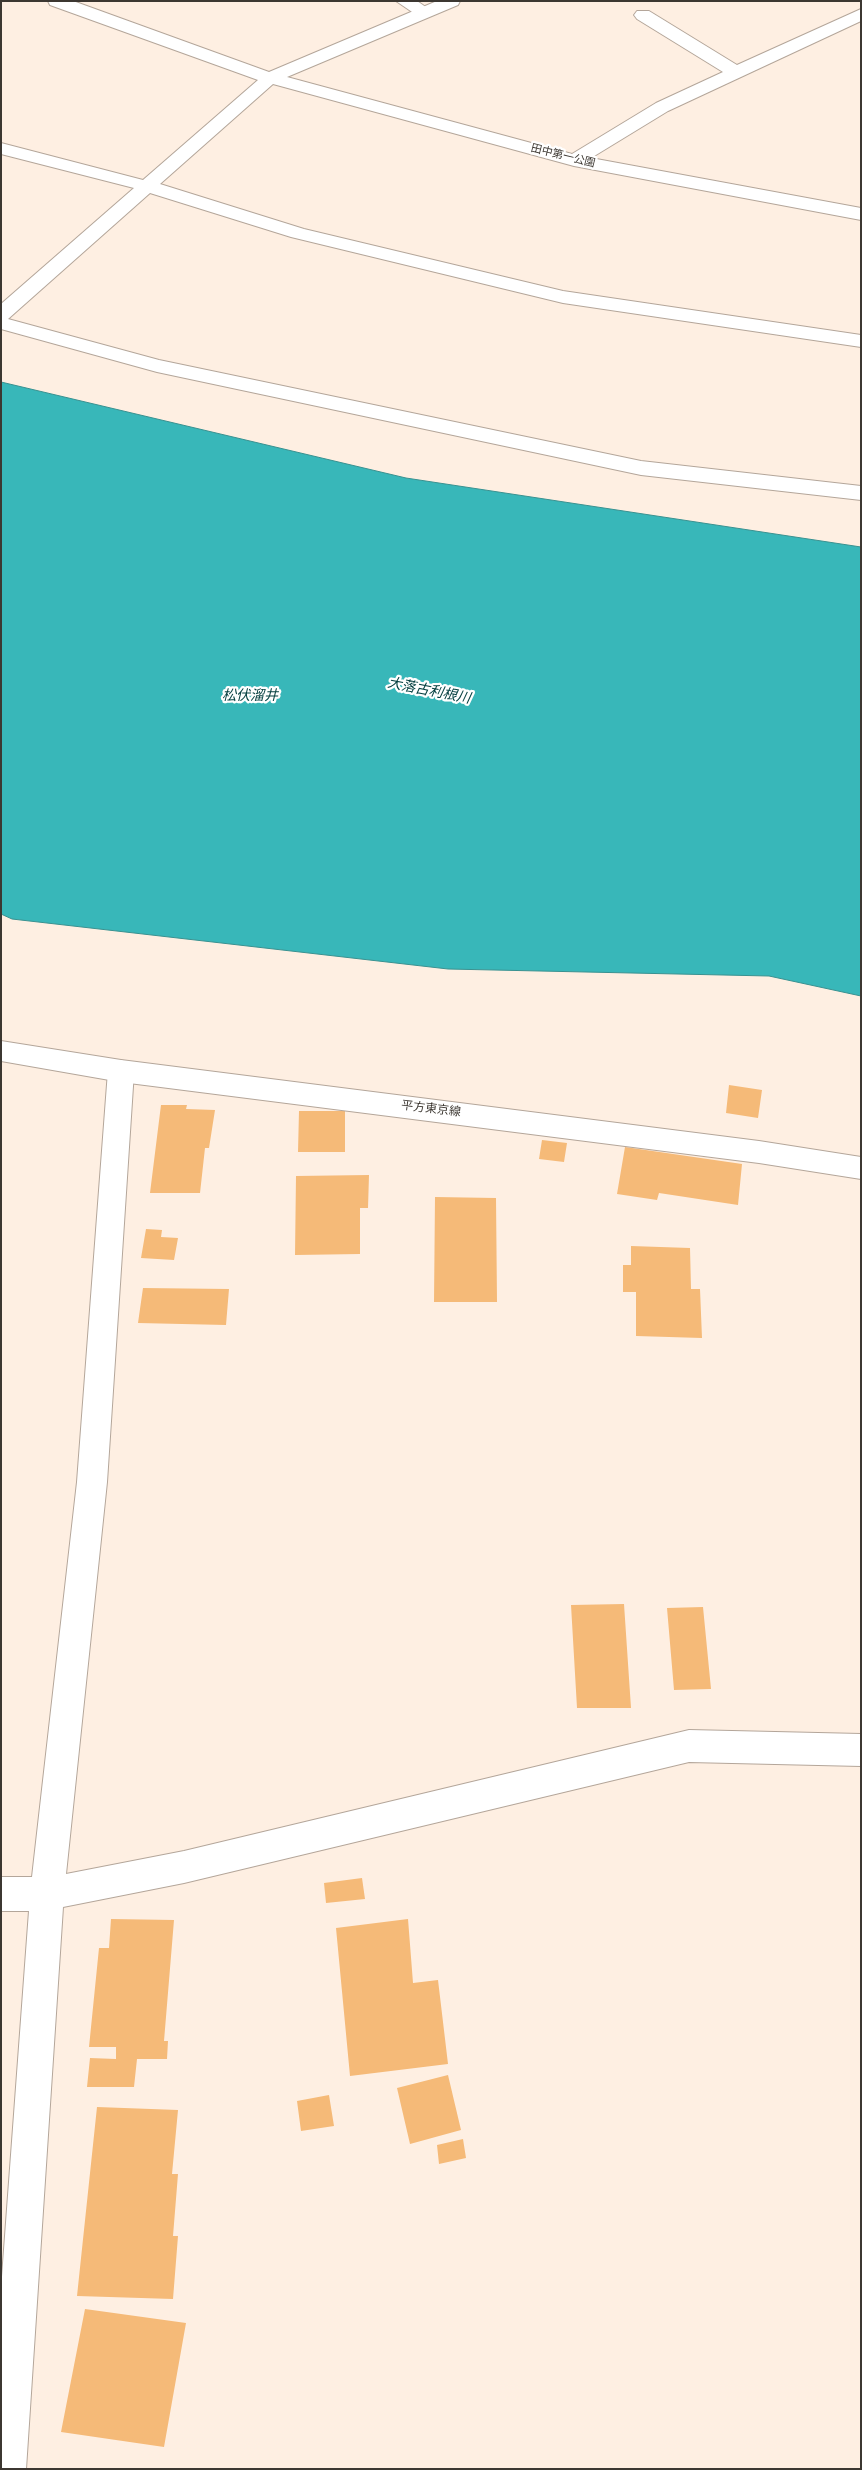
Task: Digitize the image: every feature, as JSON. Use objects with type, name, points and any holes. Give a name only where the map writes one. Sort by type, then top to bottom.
[{"type":"street","name":"田中第一公園","points":[[56,1],[270,78],[574,160],[861,214]]},
{"type":"street","points":[[404,1],[424,12]]},
{"type":"street","points":[[1,315],[270,78],[452,1]]},
{"type":"street","points":[[574,160],[662,106],[861,14]]},
{"type":"street","points":[[643,15],[736,72]]},
{"type":"street","points":[[1,148],[146,186],[298,233],[563,297],[861,341]]},
{"type":"street","points":[[1,323],[157,366],[631,466],[861,493]]},
{"type":"street","name":"平方東京線","points":[[1,1051],[121,1071],[740,1150],[861,1168]]},
{"type":"street","points":[[7,2469],[47,1894],[92,1482],[121,1071]]},
{"type":"street","points":[[1,1894],[47,1894],[184,1867],[690,1746],[861,1750]]},
{"type":"water","name":"松伏溜井","points":[[1,382],[406,478],[861,547],[861,996],[769,976],[448,969],[12,919],[1,914]]},
{"type":"building","points":[[729,1085],[762,1090],[758,1118],[726,1113]]},
{"type":"building","points":[[161,1105],[187,1105],[186,1109],[215,1110],[209,1148],[205,1148],[200,1193],[150,1193]]},
{"type":"building","points":[[299,1111],[345,1111],[345,1152],[298,1152]]},
{"type":"building","points":[[542,1140],[567,1143],[564,1162],[539,1159]]},
{"type":"building","points":[[625,1147],[742,1164],[738,1205],[659,1193],[657,1200],[617,1194]]},
{"type":"building","points":[[369,1175],[368,1208],[360,1208],[360,1254],[295,1255],[296,1176]]},
{"type":"building","points":[[435,1197],[496,1198],[497,1302],[434,1302]]},
{"type":"building","points":[[146,1229],[162,1230],[161,1237],[178,1238],[174,1260],[141,1258]]},
{"type":"building","points":[[631,1246],[690,1248],[691,1289],[700,1289],[702,1338],[636,1336],[636,1292],[623,1292],[623,1265],[631,1265]]},
{"type":"building","points":[[143,1288],[229,1289],[226,1325],[138,1323]]},
{"type":"building","points":[[624,1604],[631,1708],[577,1708],[571,1605]]},
{"type":"building","points":[[703,1607],[711,1689],[674,1690],[667,1608]]},
{"type":"building","points":[[362,1878],[365,1899],[326,1903],[324,1883]]},
{"type":"building","points":[[111,1919],[174,1920],[164,2041],[168,2041],[167,2059],[137,2059],[134,2087],[87,2087],[90,2058],[116,2059],[116,2047],[89,2047],[99,1948],[109,1948]]},
{"type":"building","points":[[408,1919],[413,1983],[438,1980],[448,2064],[350,2076],[336,1928]]},
{"type":"building","points":[[448,2075],[461,2130],[410,2144],[397,2088]]},
{"type":"building","points":[[329,2095],[334,2126],[301,2131],[297,2101]]},
{"type":"building","points":[[97,2107],[178,2110],[172,2174],[178,2174],[173,2236],[178,2236],[173,2299],[77,2296]]},
{"type":"building","points":[[463,2139],[466,2158],[439,2164],[437,2145]]},
{"type":"building","points":[[85,2309],[186,2323],[164,2447],[61,2432]]},
{"type":"water label","name":"大落古利根川","points":[[429,691]]}]
